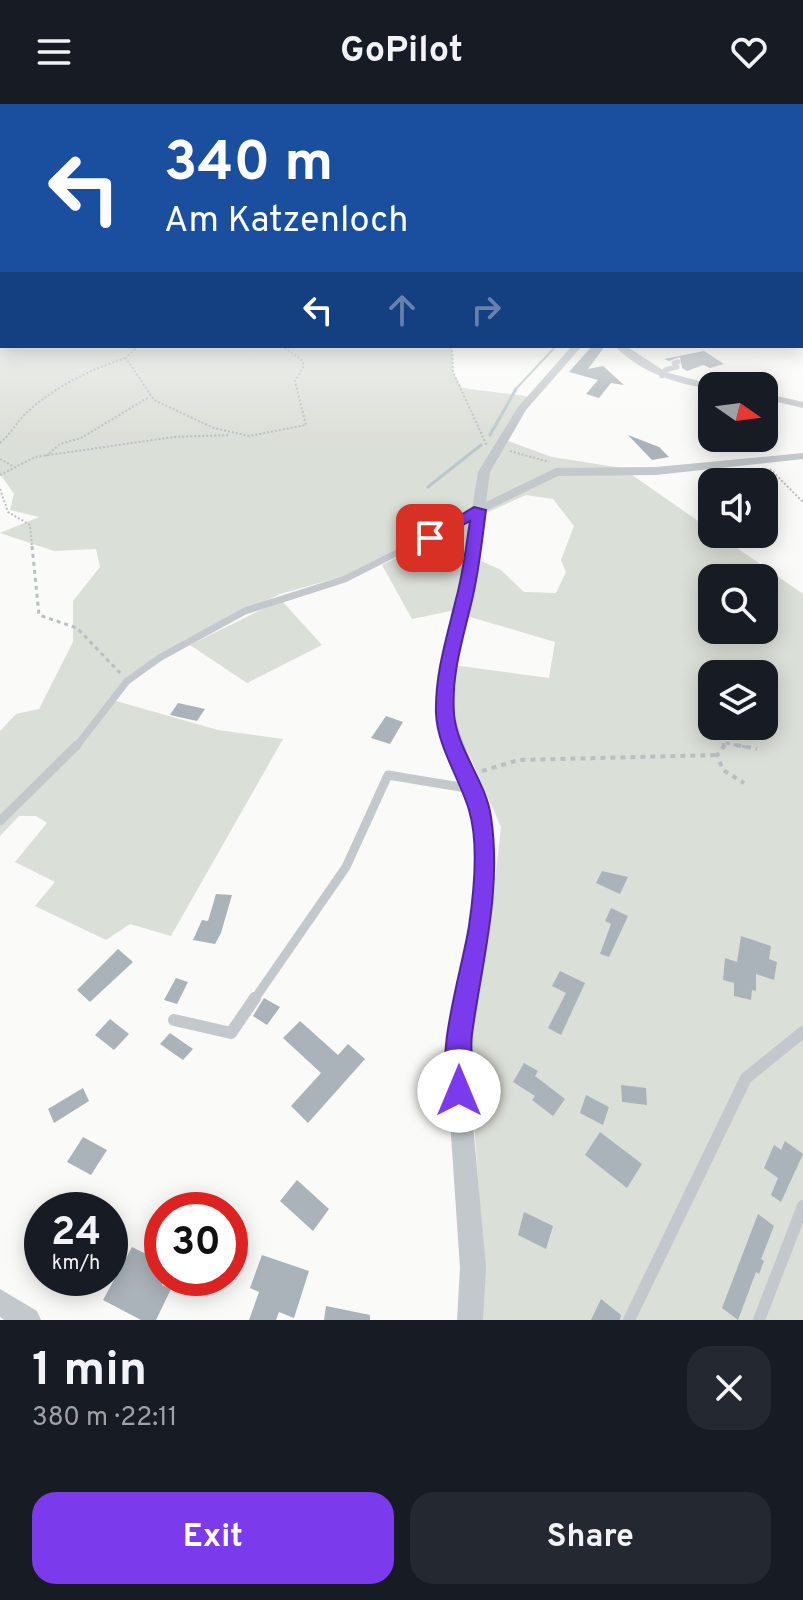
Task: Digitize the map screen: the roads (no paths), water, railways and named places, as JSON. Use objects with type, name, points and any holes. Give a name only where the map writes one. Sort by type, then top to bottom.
[{"type":"street","points":[[470,1320],[473,1268],[459,1091],[459,1037],[480,924],[484,859],[481,813],[447,729],[449,655],[465,597],[481,486],[495,452],[522,409],[575,348]]},
{"type":"street","points":[[623,348],[662,376],[698,383]]},
{"type":"street","points":[[778,399],[803,405]]},
{"type":"street","points":[[479,510],[556,472],[656,471],[803,456]]},
{"type":"street","points":[[0,1302],[28,1320]]},
{"type":"lane","points":[[662,376],[665,370],[677,367],[674,363],[678,362]]},
{"type":"lane","points":[[0,821],[75,748],[127,681],[184,643],[245,611],[345,579],[479,510]]},
{"type":"lane","points":[[174,1020],[231,1033],[346,867],[388,775],[470,783]]},
{"type":"lane","points":[[629,1320],[746,1078],[803,1032]]},
{"type":"lane","points":[[759,1320],[803,1206]]},
{"type":"waterway","points":[[514,391],[554,348]]},
{"type":"waterway","points":[[490,435],[516,389]]},
{"type":"waterway","points":[[428,487],[481,445]]}]
